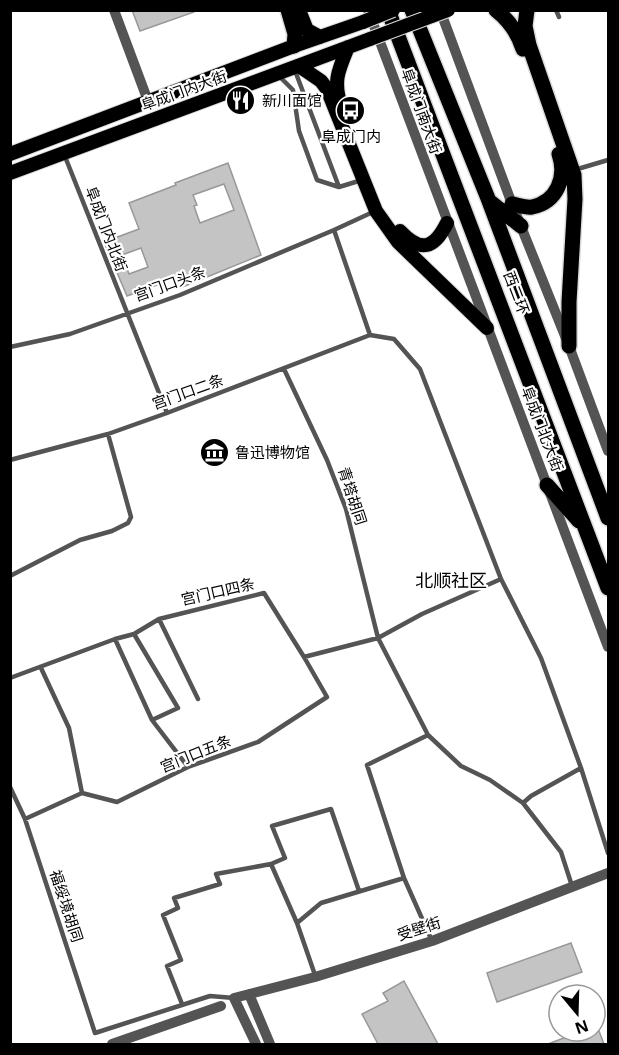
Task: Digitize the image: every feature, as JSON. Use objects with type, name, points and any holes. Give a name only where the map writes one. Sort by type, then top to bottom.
[{"type":"highway","points":[[288,10],[295,34],[294,46]]},
{"type":"highway","name":"西二环","points":[[388,10],[609,588]]},
{"type":"highway","name":"西二环","points":[[412,10],[489,201],[609,518]]},
{"type":"highway","points":[[496,10],[507,19],[521,42],[563,165],[560,186],[548,201],[529,207],[512,204]]},
{"type":"highway","points":[[527,10],[525,26],[529,45],[574,175],[569,346]]},
{"type":"highway","points":[[489,201],[521,226]]},
{"type":"highway","points":[[547,485],[585,528]]},
{"type":"main road","points":[[299,10],[308,30],[320,37]]},
{"type":"main road","name":"阜成门内大街","points":[[10,154],[320,37],[365,16],[393,10]]},
{"type":"main road","name":"阜成门内大街","points":[[10,173],[448,10]]},
{"type":"main road","points":[[348,47],[337,75],[336,86],[376,211],[398,242],[487,328]]},
{"type":"main road","points":[[296,67],[321,81],[327,89],[366,178],[380,204],[411,243],[425,246],[439,239],[447,223]]},
{"type":"street","points":[[114,10],[148,101]]},
{"type":"street","points":[[440,10],[512,204],[609,451]]},
{"type":"street","name":"阜成门南大街","points":[[365,16],[447,223]]},
{"type":"street","name":"阜成门北大街","points":[[447,223],[609,646]]},
{"type":"street","name":"受壁街","points":[[234,998],[432,941],[609,873]]},
{"type":"street","points":[[249,994],[270,1044]]},
{"type":"street","points":[[234,998],[256,1044]]},
{"type":"street","points":[[112,1044],[221,1006]]},
{"type":"lane","points":[[556,10],[559,16]]},
{"type":"lane","points":[[296,67],[339,186]]},
{"type":"lane","points":[[277,74],[293,90],[299,131],[317,180],[339,186],[366,178]]},
{"type":"lane","name":"阜成门内北街","points":[[63,153],[167,413]]},
{"type":"lane","points":[[581,168],[609,160]]},
{"type":"lane","name":"宫门口头条","points":[[10,347],[70,334],[180,295],[376,211]]},
{"type":"lane","points":[[334,230],[370,335],[394,339],[420,369],[501,579],[541,658],[609,853]]},
{"type":"lane","name":"宫门口二条","points":[[10,460],[108,434],[370,335]]},
{"type":"lane","name":"青塔胡同","points":[[284,369],[327,460],[346,509],[378,638],[428,735],[461,766],[490,780],[523,803],[561,852],[573,888]]},
{"type":"lane","points":[[10,576],[80,540],[123,527],[129,523],[131,517],[108,434]]},
{"type":"lane","points":[[304,657],[378,638],[422,614],[501,579]]},
{"type":"lane","name":"宫门口四条","points":[[10,678],[134,634],[159,619],[264,593],[304,657]]},
{"type":"lane","points":[[159,619],[198,699]]},
{"type":"lane","points":[[134,634],[178,708],[152,720]]},
{"type":"lane","points":[[115,639],[152,720],[188,767]]},
{"type":"lane","name":"宫门口五条","points":[[82,793],[117,802],[188,767],[258,742],[327,697],[304,657]]},
{"type":"lane","points":[[25,819],[82,793],[69,728],[40,668]]},
{"type":"lane","points":[[428,735],[367,765],[404,878],[432,941]]},
{"type":"lane","points":[[523,803],[531,796],[581,768]]},
{"type":"lane","name":"福绥境胡同","points":[[10,787],[25,819],[96,1033],[182,1004]]},
{"type":"lane","points":[[234,998],[210,996],[182,1004],[167,966],[182,960],[163,915],[178,908],[174,898],[220,884],[216,874],[271,864],[285,858],[272,826],[332,809],[359,891]]},
{"type":"lane","points":[[271,864],[297,923],[315,976]]},
{"type":"lane","points":[[297,923],[321,903],[404,878]]},
{"type":"building","points":[[132,10],[194,10],[194,12],[140,31]]},
{"type":"building","points":[[228,163],[261,255],[180,288],[176,278],[127,296],[104,242],[139,229],[129,203],[176,185],[175,183]],"holes":[[[224,184],[234,210],[200,223],[193,195]],[[141,248],[148,267],[129,274],[122,255]]]},
{"type":"building","points":[[571,943],[582,972],[497,1002],[487,973]]},
{"type":"building","points":[[404,981],[438,1044],[378,1044],[362,1014],[388,1001],[383,993]]},
{"type":"building","points":[[604,1043],[604,1044],[548,1044]]},
{"type":"place","name":"新川面馆","points":[[241,101]]},
{"type":"place","name":"阜成门内","points":[[351,110]]},
{"type":"place","name":"鲁迅博物馆","points":[[214,453]]},
{"type":"district","name":"北顺社区","points":[[451,581]]}]
